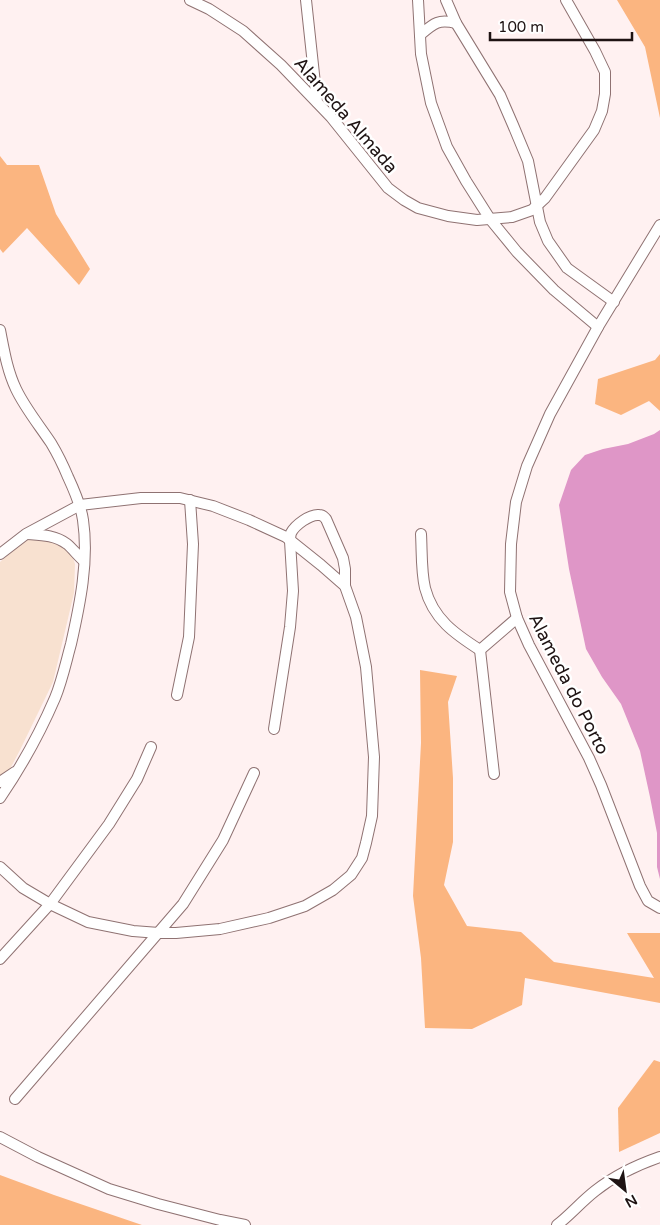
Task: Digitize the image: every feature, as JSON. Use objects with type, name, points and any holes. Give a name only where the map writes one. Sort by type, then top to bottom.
[{"type":"street","name":"Alameda Almada","points":[[190,0],[209,9],[243,31],[282,64],[336,124],[388,188],[404,200],[418,208],[448,216],[477,220],[512,217],[532,210],[537,205]]},
{"type":"street","points":[[306,0],[317,102]]},
{"type":"street","points":[[418,0],[421,54],[431,103],[447,146],[466,181],[490,219],[517,252],[554,290],[598,327]]},
{"type":"street","points":[[446,0],[456,22],[500,95],[528,161],[540,222],[548,241],[567,268],[614,302]]},
{"type":"street","points":[[537,205],[545,198],[594,130],[602,111],[605,94],[605,72],[566,0]]},
{"type":"street","points":[[420,35],[434,24],[446,20],[456,22]]},
{"type":"street","name":"Alameda do Porto","points":[[660,225],[598,327],[550,414],[527,466],[516,502],[511,544],[510,592],[517,618],[529,645],[589,758],[601,785],[640,886],[648,901],[660,908]]},
{"type":"street","points":[[0,330],[7,364],[16,389],[51,444],[80,505],[83,520],[84,561],[82,591],[66,662],[55,697],[18,770],[0,798]]},
{"type":"street","points":[[0,554],[26,534],[80,505],[141,498],[180,498],[213,506],[286,537],[345,586]]},
{"type":"street","points":[[177,695],[189,637],[193,544],[190,500]]},
{"type":"street","points":[[0,867],[23,888],[50,904],[88,922],[133,931],[159,933],[220,929],[269,918],[305,906],[333,890],[351,875],[362,858],[372,816],[374,757],[366,667],[356,617],[345,586],[343,558],[328,521],[324,516],[315,515],[299,523],[292,531],[290,541],[294,591],[289,636],[274,729]]},
{"type":"street","points":[[26,534],[59,539],[67,544],[84,561]]},
{"type":"street","points":[[421,534],[425,588],[433,608],[441,621],[480,650],[494,774]]},
{"type":"street","points":[[480,650],[517,618]]},
{"type":"street","points":[[0,959],[50,904],[109,824],[137,778],[151,747]]},
{"type":"street","points":[[0,782],[18,770]]},
{"type":"street","points":[[15,1099],[183,904],[223,840],[254,773]]},
{"type":"street","points":[[0,1137],[110,1189],[158,1204],[245,1225]]},
{"type":"street","points":[[557,1225],[596,1191],[626,1172],[660,1158]]},
{"type":"shaded area","points":[[617,0],[660,0],[660,118],[645,47]]},
{"type":"shaded area","points":[[0,156],[7,165],[39,165],[56,214],[90,269],[79,285],[27,228],[3,253],[0,249]]},
{"type":"shaded area","points":[[660,354],[660,411],[649,401],[621,415],[595,404],[598,379],[655,360]]},
{"type":"shaded area","points":[[660,430],[660,879],[657,867],[657,833],[640,751],[621,704],[602,677],[586,649],[569,569],[559,505],[571,470],[585,455],[628,444]]},
{"type":"shaded area","points":[[35,536],[49,537],[71,552],[75,564],[74,593],[53,682],[9,771],[0,778],[0,562],[24,541]]},
{"type":"shaded area","points":[[420,670],[457,676],[448,702],[453,778],[453,842],[444,885],[467,926],[521,932],[554,962],[654,978],[627,933],[660,933],[660,1003],[525,978],[522,1005],[472,1029],[425,1028],[421,958],[413,896],[421,743]]},
{"type":"shaded area","points":[[654,1060],[660,1062],[660,1133],[619,1152],[618,1108]]},
{"type":"shaded area","points":[[0,1175],[54,1195],[142,1225],[0,1225]]}]
